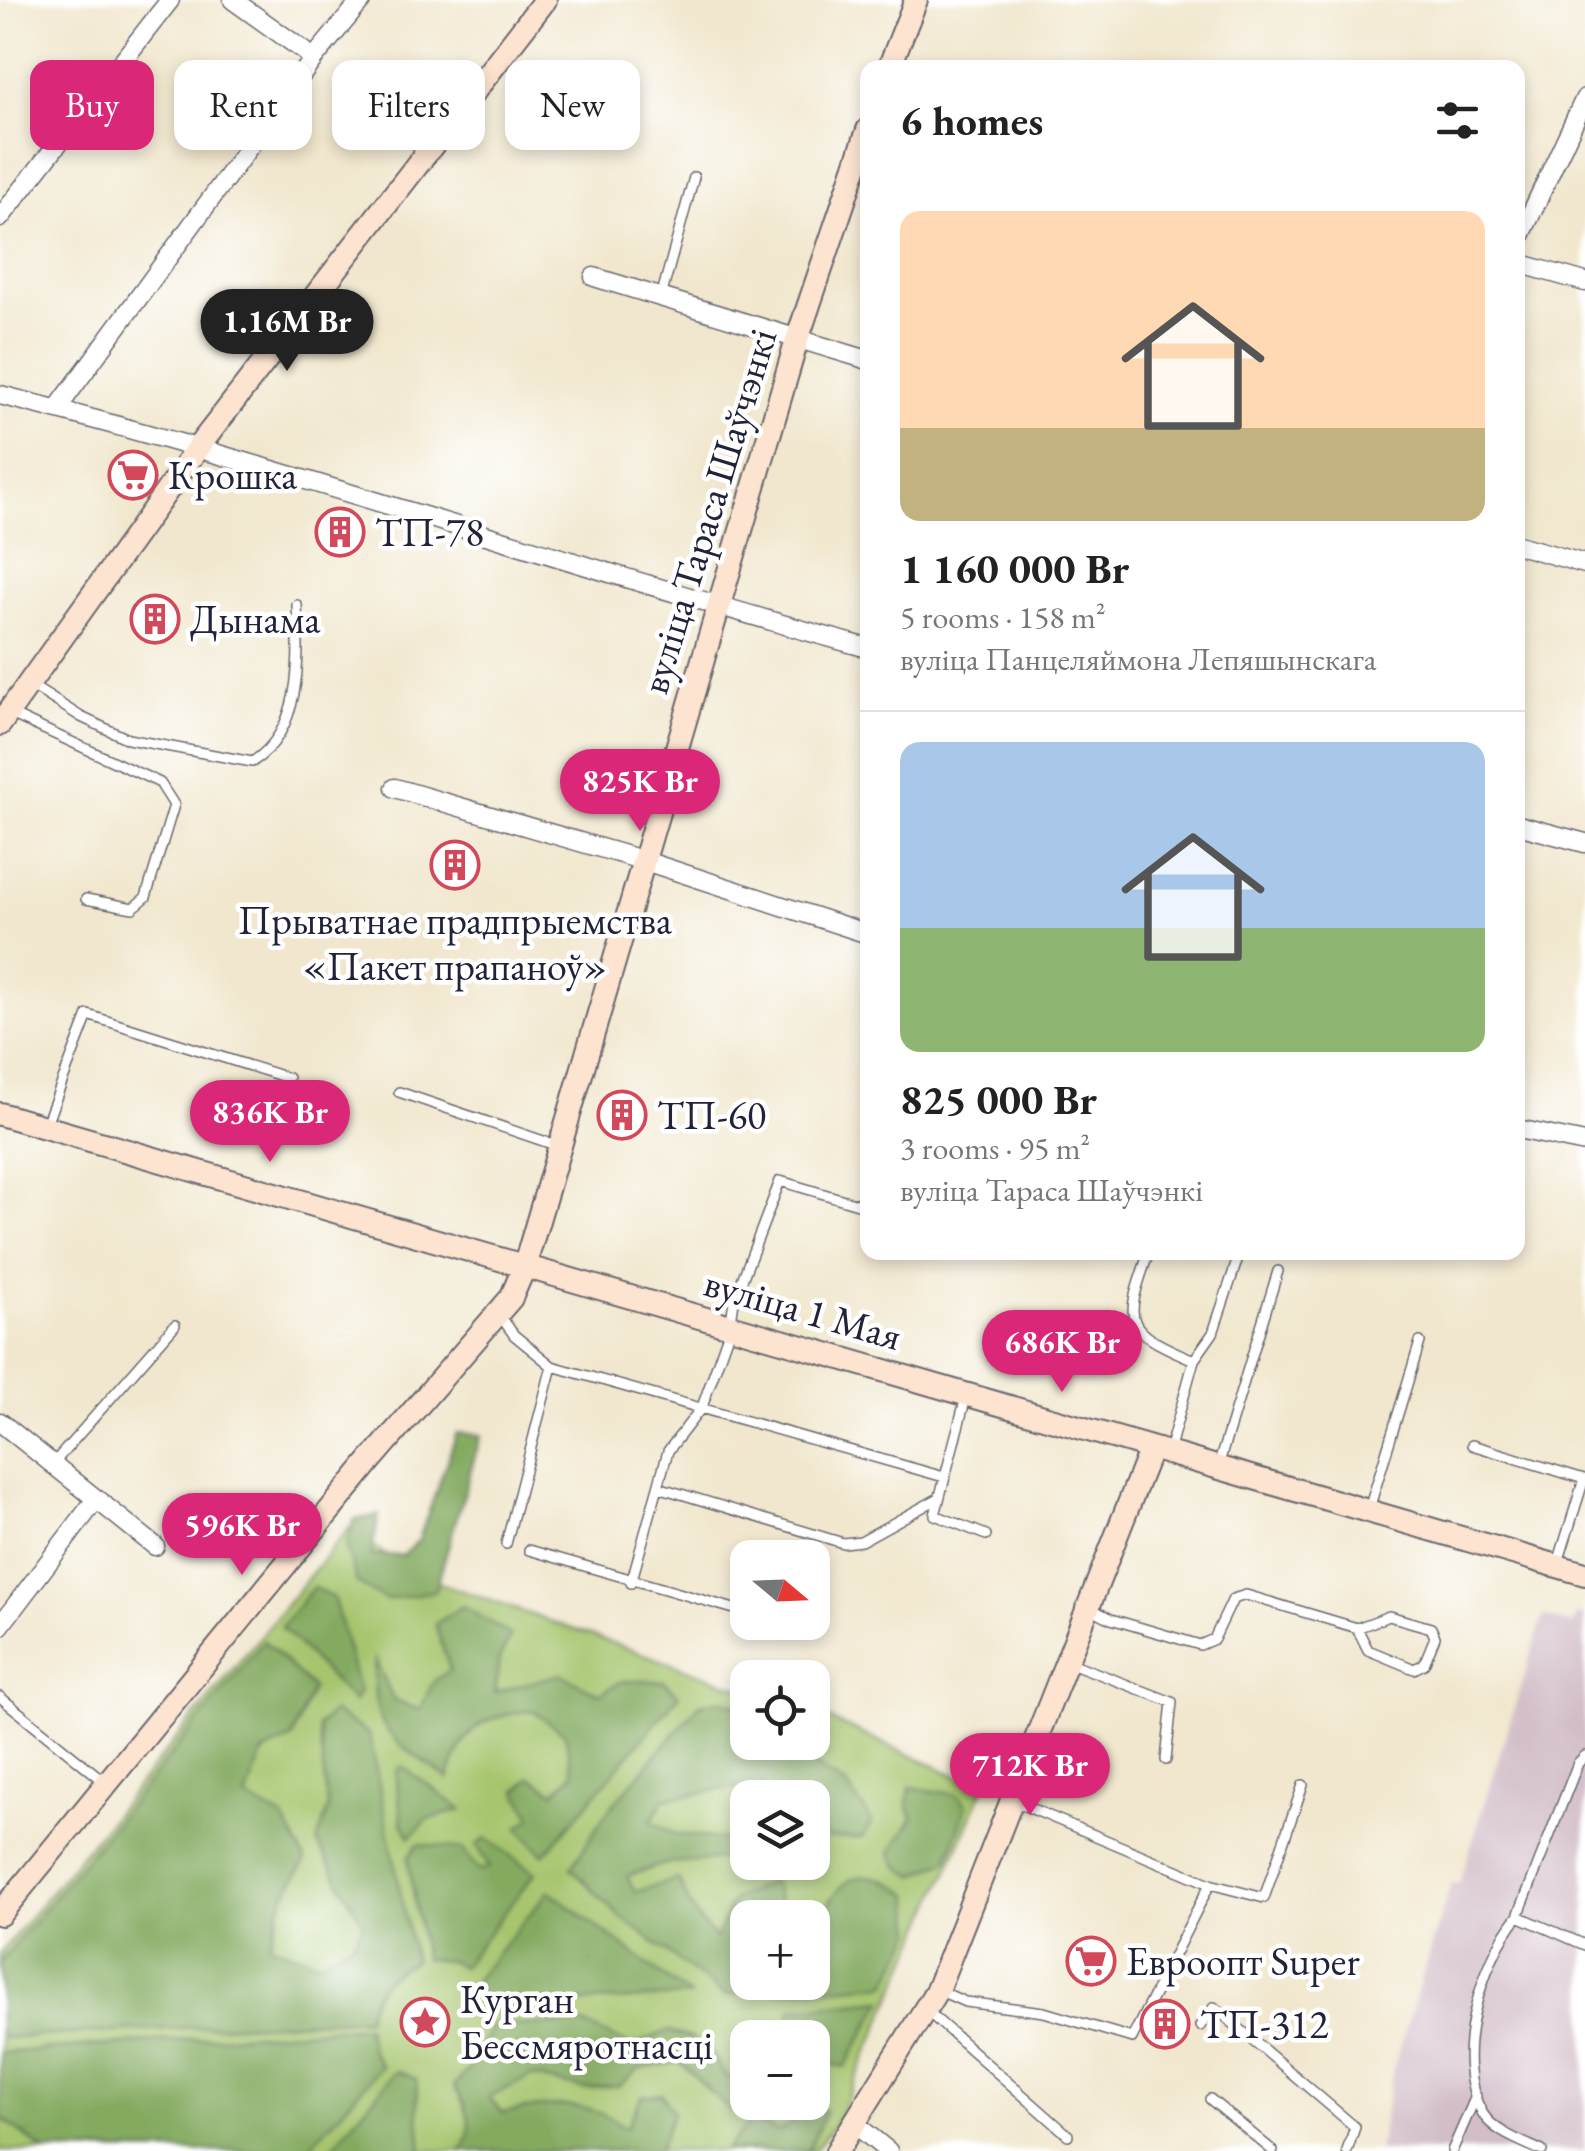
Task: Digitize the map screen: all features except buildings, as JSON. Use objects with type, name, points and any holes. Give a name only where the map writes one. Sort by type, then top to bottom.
[{"type":"street","points":[[0,218],[170,0]]},
{"type":"street","points":[[233,0],[314,58]]},
{"type":"street","points":[[57,409],[314,58],[362,0]]},
{"type":"street","points":[[4,718],[198,446],[545,0]]},
{"type":"street","points":[[892,60],[916,0]]},
{"type":"street","points":[[1525,227],[1584,103]]},
{"type":"street","name":"вуліца Тараса Шаўчэнкі","points":[[0,1914],[370,1460],[511,1298],[524,1268],[797,340],[860,154]]},
{"type":"street","points":[[1525,264],[1585,282]]},
{"type":"street","points":[[594,277],[860,358]]},
{"type":"street","points":[[0,395],[198,446],[716,607],[860,646]]},
{"type":"street","points":[[1525,547],[1585,564]]},
{"type":"street","points":[[395,788],[645,860],[860,931]]},
{"type":"street","points":[[1525,826],[1585,843]]},
{"type":"street","name":"вуліца 1 Мая","points":[[0,1114],[1585,1574]]},
{"type":"street","points":[[1525,1130],[1585,1143]]},
{"type":"street","points":[[0,1422],[94,1502],[154,1546]]},
{"type":"street","points":[[837,2151],[932,2000],[1009,1799],[1160,1451]]},
{"type":"street","points":[[0,1626],[94,1502]]},
{"type":"street","points":[[856,2125],[888,2151]]},
{"type":"lane","points":[[660,299],[694,176]]},
{"type":"lane","points":[[30,684],[81,717],[128,739],[252,762],[271,750],[300,675],[297,605]]},
{"type":"lane","points":[[4,718],[160,783],[174,806],[146,897],[133,908],[86,899]]},
{"type":"lane","points":[[45,1126],[88,1015],[288,1078]]},
{"type":"lane","points":[[400,1092],[560,1147]]},
{"type":"lane","points":[[631,1583],[668,1451],[702,1406],[730,1328],[734,1301],[780,1181],[860,1205]]},
{"type":"lane","points":[[1146,1260],[1130,1307],[1134,1322],[1152,1342],[1194,1360]]},
{"type":"lane","points":[[1160,1451],[1194,1360],[1213,1333],[1237,1260]]},
{"type":"lane","points":[[1217,1468],[1278,1271]]},
{"type":"lane","points":[[498,1312],[514,1335],[552,1366],[944,1477]]},
{"type":"lane","points":[[52,1465],[175,1324]]},
{"type":"lane","points":[[1368,1512],[1420,1342]]},
{"type":"lane","points":[[506,1544],[552,1366]]},
{"type":"lane","points":[[966,1397],[934,1515],[986,1535]]},
{"type":"lane","points":[[1472,1445],[1584,1479],[1557,1566]]},
{"type":"lane","points":[[658,1488],[843,1543],[861,1541],[939,1498]]},
{"type":"lane","points":[[529,1550],[730,1609]]},
{"type":"lane","points":[[1090,1608],[1111,1619],[1200,1645],[1214,1640],[1233,1599],[1246,1595],[1356,1628],[1390,1616],[1431,1628],[1435,1637],[1424,1664],[1414,1668],[1368,1650],[1356,1628]]},
{"type":"lane","points":[[1068,1662],[1172,1702],[1166,1760]]},
{"type":"lane","points":[[0,1697],[106,1784]]},
{"type":"lane","points":[[1542,2151],[1511,2137],[1484,2117],[1476,2096],[1469,2026],[1497,1941],[1518,1916],[1578,1763],[1585,1756]]},
{"type":"lane","points":[[1009,1799],[1210,1884],[1264,1898],[1304,1786]]},
{"type":"lane","points":[[932,2000],[1044,2012],[1132,2038],[1210,1884]]},
{"type":"lane","points":[[1518,1916],[1585,1945]]},
{"type":"lane","points":[[932,2000],[1068,2135]]},
{"type":"lane","points":[[1200,2026],[1214,2007],[1327,2103],[1355,2128],[1347,2151]]},
{"type":"lane","points":[[1452,2151],[1476,2096]]},
{"type":"lane","points":[[1210,2100],[1274,2151]]},
{"type":"shaded area","points":[[1577,1615],[1585,1617],[1585,2151],[1378,2151],[1392,2072],[1451,1883],[1459,1884],[1543,1616],[1573,1625]]},
{"type":"green space","points":[[457,1433],[481,1435],[435,1591],[386,1600],[357,1583],[346,1546],[354,1520],[379,1515],[371,1556],[404,1555],[419,1539]]},
{"type":"green space","points":[[349,1528],[408,1572],[730,1684],[730,1760],[830,1760],[830,1720],[984,1788],[839,2118],[814,2151],[0,2151],[0,1954]]},
{"type":"green space","points":[[313,1587],[334,1599],[359,1693],[354,1702],[281,1627]]},
{"type":"green space","points":[[462,1606],[511,1635],[499,1659],[495,1692],[561,1674],[600,1694],[622,1681],[664,1681],[679,1695],[544,1855],[518,1827],[532,1817],[517,1791],[531,1777],[555,1792],[573,1774],[565,1734],[532,1710],[498,1717],[476,1728],[468,1737],[448,1779],[389,1733],[376,1705],[375,1660],[394,1701],[420,1710],[433,1682],[450,1670],[435,1624]]},
{"type":"green space","points":[[264,1641],[312,1688],[292,1738],[263,1753],[246,1798],[284,1819],[306,1861],[285,1894],[269,1944],[318,1962],[355,1940],[363,1923],[317,1842],[328,1809],[318,1726],[333,1712],[369,1734],[414,1961],[382,1983],[366,2018],[0,2038],[0,1963]]},
{"type":"green space","points":[[720,1700],[730,1703],[730,1760],[812,1760],[815,1766],[847,1786],[872,1821],[863,1838],[830,1838],[830,1780],[730,1780],[730,1788],[664,1799],[651,1821],[676,1834],[730,1840],[730,1852],[726,1859],[668,1863],[627,1876],[635,1892],[678,1879],[695,1915],[716,1939],[730,1906],[730,1995],[724,1995],[618,1915],[571,1868],[606,1813],[700,1704]]},
{"type":"green space","points":[[402,1766],[462,1810],[428,1819],[410,1837],[402,1823],[396,1773]]},
{"type":"green space","points":[[910,1787],[958,1795],[967,1805],[948,1860],[914,1876],[898,1866],[891,1852],[913,1818],[908,1804]]},
{"type":"green space","points":[[486,1838],[535,1873],[462,1967],[449,1961],[424,1959],[408,1858],[418,1844],[462,1849],[479,1871],[489,1867],[477,1845]]},
{"type":"green space","points":[[877,1878],[910,1894],[914,1930],[887,1984],[830,1988],[830,1903],[852,1879]]},
{"type":"green space","points":[[772,1881],[779,1900],[734,1900]]},
{"type":"green space","points":[[549,1891],[690,1996],[487,2008],[474,1981]]},
{"type":"green space","points":[[884,2000],[845,2067],[830,2064],[830,2020],[790,2020],[791,2009]]},
{"type":"green space","points":[[583,2024],[632,2046],[668,2031],[706,2043],[724,2075],[730,2078],[730,2111],[680,2062],[639,2069],[619,2086],[584,2089],[531,2076],[489,2098],[502,2113],[567,2106],[596,2112],[626,2128],[642,2096],[662,2094],[673,2113],[658,2151],[461,2151],[469,2126],[454,2086],[471,2067],[492,2025]]},
{"type":"green space","points":[[366,2026],[371,2050],[381,2066],[306,2151],[45,2151],[0,2117],[0,2053]]},
{"type":"green space","points":[[396,2071],[416,2079],[422,2151],[329,2151]]},
{"type":"green space","points":[[751,2120],[779,2132],[795,2120],[822,2120],[808,2151],[725,2151]]},
{"type":"place","name":"Крошка","points":[[133,475]]},
{"type":"place","name":"ТП-78","points":[[340,532]]},
{"type":"place","name":"Дынама","points":[[155,619]]},
{"type":"place","name":"Прыватнае прадпрыемства «Пакет прапаноў»","points":[[455,865]]},
{"type":"place","name":"ТП-60","points":[[622,1115]]},
{"type":"place","name":"Евроопт Super","points":[[1091,1961]]},
{"type":"place","name":"Курган Бессмяротнасці","points":[[425,2022]]},
{"type":"place","name":"ТП-312","points":[[1165,2024]]}]
